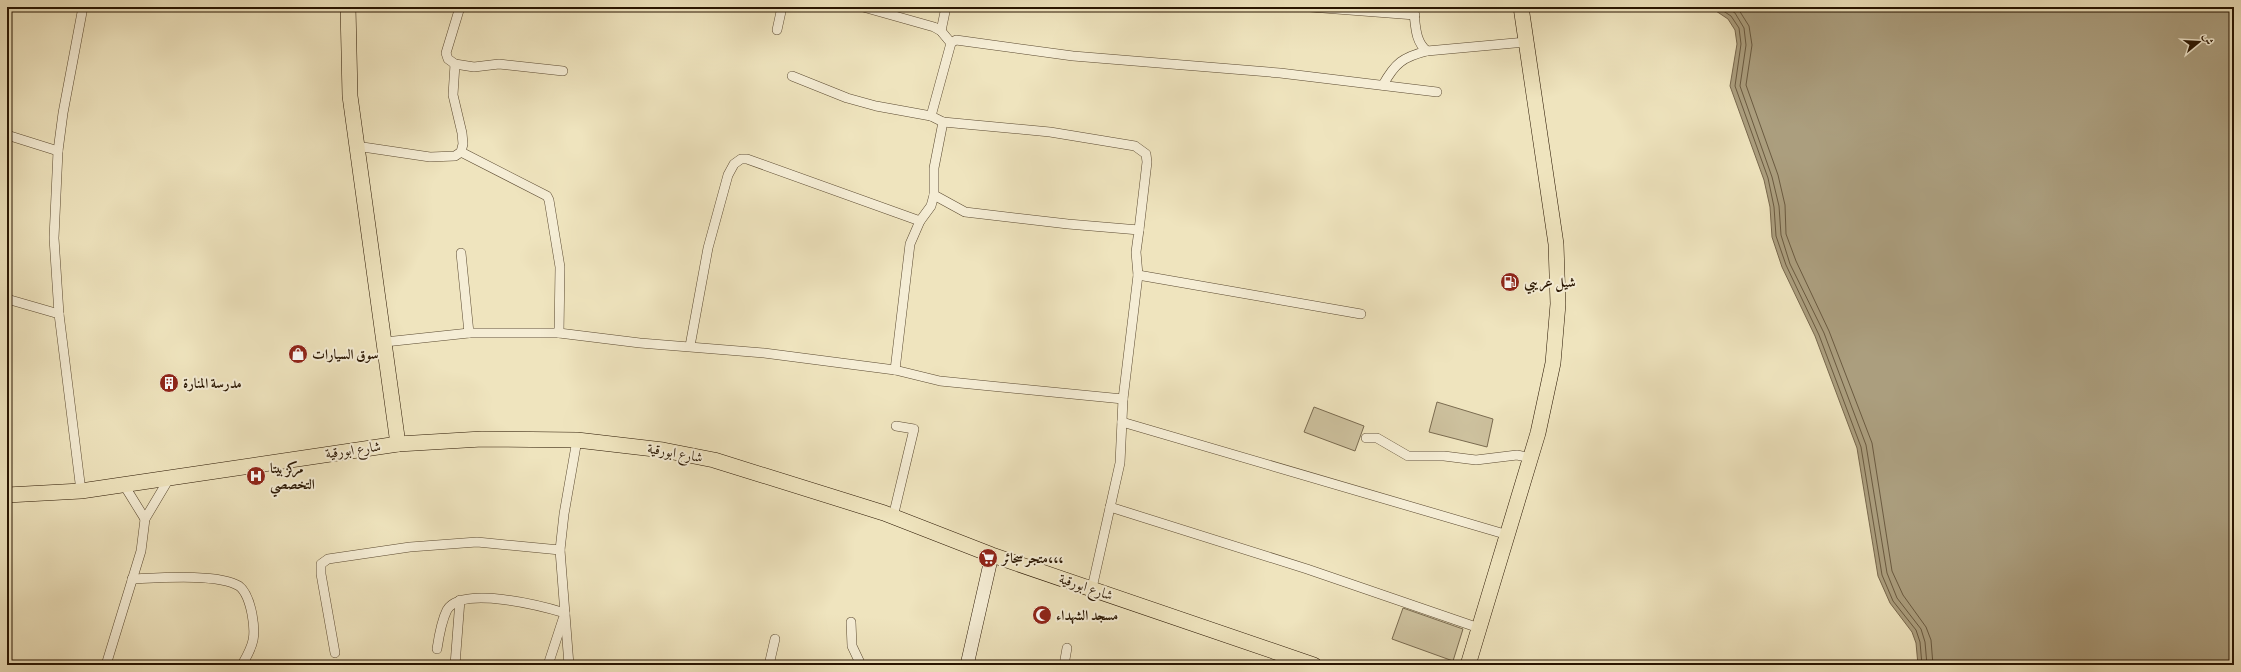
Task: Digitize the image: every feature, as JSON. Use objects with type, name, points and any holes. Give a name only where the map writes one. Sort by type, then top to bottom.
[{"type":"main road","points":[[348,7],[350,96],[398,444]]},
{"type":"main road","points":[[1468,665],[1531,458],[1553,363],[1558,279],[1556,244],[1521,7]]},
{"type":"main road","name":"شارع ابورقية","points":[[7,495],[81,491],[398,444],[482,439],[577,440],[663,450],[714,460],[893,517],[992,556],[1092,588],[1314,665]]},
{"type":"main road","points":[[967,665],[992,556]]},
{"type":"street","points":[[81,491],[59,314],[54,238],[58,151],[63,113],[83,7]]},
{"type":"street","points":[[460,7],[446,53],[448,59],[455,64],[474,67],[499,64],[563,71]]},
{"type":"street","points":[[777,30],[782,7]]},
{"type":"street","points":[[863,7],[941,31],[951,42]]},
{"type":"street","points":[[941,31],[946,7]]},
{"type":"street","points":[[1310,7],[1414,11],[1418,38],[1422,47],[1427,51]]},
{"type":"street","points":[[951,42],[956,40],[1073,56],[1198,65],[1437,92]]},
{"type":"street","points":[[931,116],[951,42]]},
{"type":"street","points":[[1383,85],[1392,69],[1408,56],[1427,51],[1526,42]]},
{"type":"street","points":[[356,146],[430,157],[455,156],[461,152],[463,144],[462,133],[453,96],[455,64]]},
{"type":"street","points":[[792,76],[847,98],[876,106],[931,116],[943,122],[1050,132],[1135,146],[1146,154],[1147,162],[1136,252],[1138,275],[1123,399],[1120,463],[1092,588]]},
{"type":"street","points":[[895,370],[910,244],[920,221],[931,206],[934,195],[934,168],[943,122]]},
{"type":"street","points":[[7,135],[58,151]]},
{"type":"street","points":[[461,152],[547,196],[549,200],[560,267],[559,333]]},
{"type":"street","points":[[690,346],[708,248],[728,175],[734,164],[741,159],[747,159],[920,221]]},
{"type":"street","points":[[934,195],[965,212],[1068,224],[1139,230]]},
{"type":"street","points":[[461,253],[469,333]]},
{"type":"street","points":[[1138,275],[1361,314]]},
{"type":"street","points":[[7,299],[59,314]]},
{"type":"street","points":[[385,342],[469,333],[559,333],[640,343],[764,353],[895,370],[940,381],[1123,399]]},
{"type":"street","points":[[1122,422],[1508,535]]},
{"type":"street","points":[[893,517],[914,429],[896,426]]},
{"type":"street","points":[[1366,438],[1378,438],[1408,456],[1444,456],[1476,460],[1517,455],[1531,458]]},
{"type":"street","points":[[569,665],[560,550],[564,514],[577,440]]},
{"type":"street","points":[[106,665],[140,551],[145,519],[170,477]]},
{"type":"street","points":[[124,485],[145,519]]},
{"type":"street","points":[[1110,507],[1307,569],[1479,628]]},
{"type":"street","points":[[335,653],[321,574],[321,564],[328,559],[410,547],[477,542],[560,550]]},
{"type":"street","points":[[132,579],[186,577],[222,581],[238,586],[245,592],[255,631],[252,647],[243,663]]},
{"type":"street","points":[[437,649],[440,629],[448,609],[460,600],[472,598],[531,603],[565,613]]},
{"type":"street","points":[[455,665],[460,600]]},
{"type":"street","points":[[548,665],[565,613]]},
{"type":"street","points":[[851,622],[852,646],[861,665]]},
{"type":"street","points":[[769,665],[775,639]]},
{"type":"street","points":[[1064,665],[1067,648]]},
{"type":"shaded area","points":[[1437,402],[1493,419],[1487,447],[1429,432]]},
{"type":"shaded area","points":[[1314,407],[1364,426],[1355,451],[1304,432]]},
{"type":"shaded area","points":[[1403,608],[1463,629],[1453,661],[1392,639]]},
{"type":"water","points":[[1710,7],[2234,7],[2234,665],[1918,665],[1916,643],[1912,632],[1890,603],[1878,576],[1857,448],[1815,336],[1782,267],[1772,237],[1770,207],[1764,180],[1730,86],[1737,44],[1735,30],[1728,19]]},
{"type":"place","name":"شيل عريبي","points":[[1510,282]]},
{"type":"place","name":"سوق السيارات","points":[[298,354]]},
{"type":"place","name":"مدرسة المنارة","points":[[169,383]]},
{"type":"place","name":"مركز بيتا التخصصي","points":[[256,476]]},
{"type":"place","name":"متجر سجائر،،،","points":[[988,558]]},
{"type":"place","name":"مسجد الشهداء","points":[[1042,615]]}]
